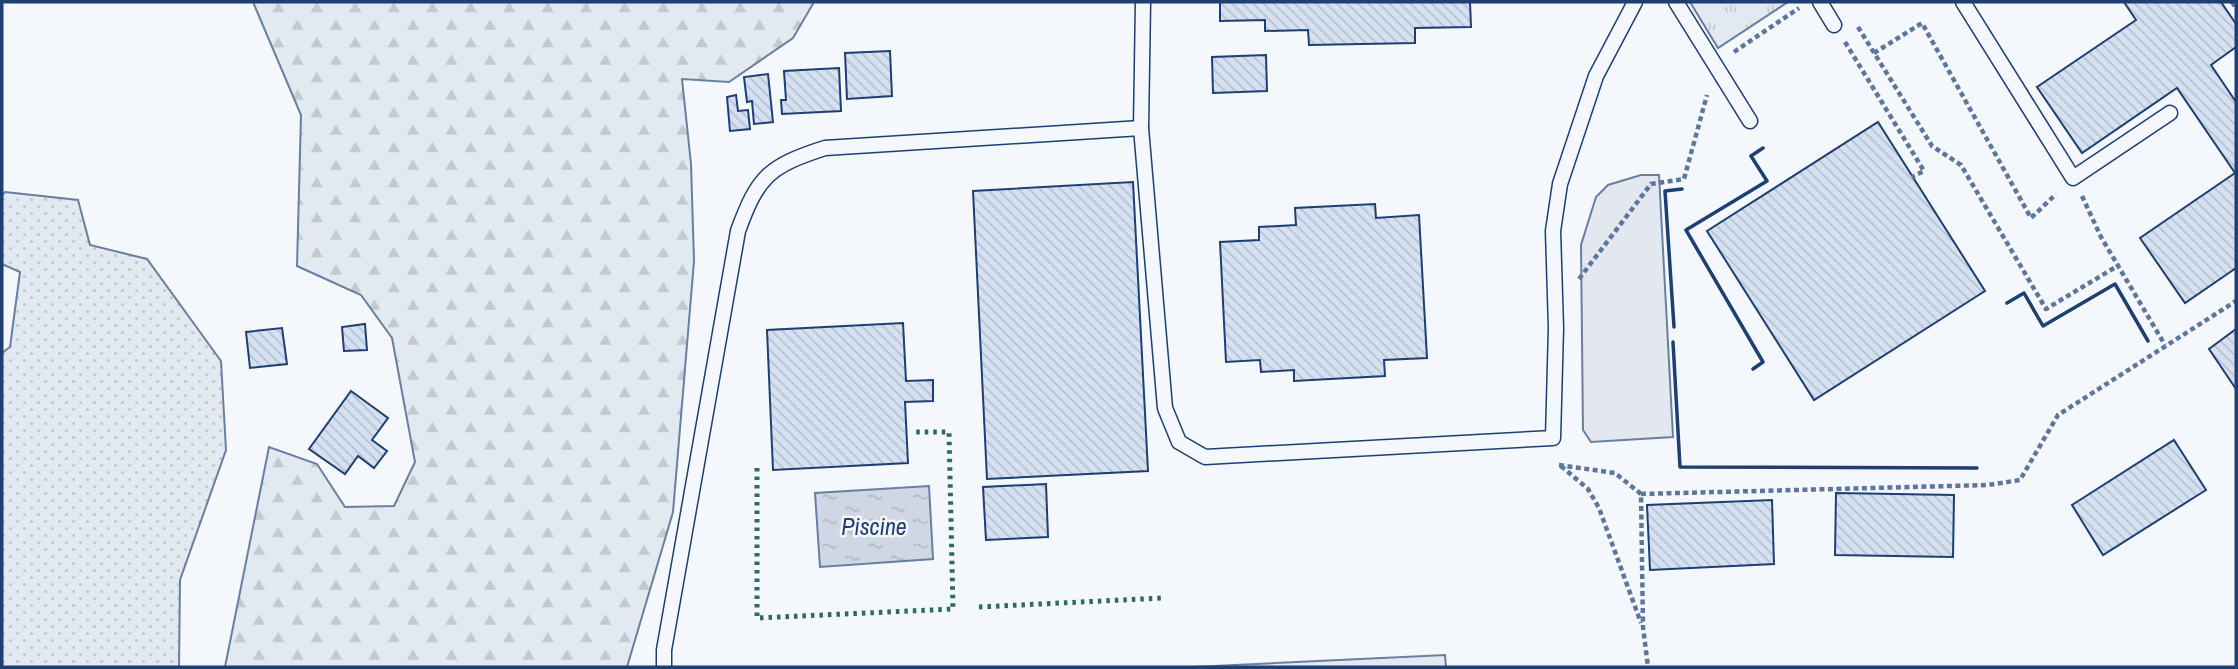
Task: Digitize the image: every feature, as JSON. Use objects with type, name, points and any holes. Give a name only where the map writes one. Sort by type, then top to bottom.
[{"type":"lane","points":[[1143,2],[1141,128],[1165,408],[1179,442],[1205,457],[1553,438],[1556,328],[1553,231],[1560,184],[1596,76],[1635,2]]},
{"type":"lane","points":[[1676,2],[1750,121]]},
{"type":"lane","points":[[1820,2],[1834,25]]},
{"type":"lane","points":[[1963,2],[2073,178],[2170,113]]},
{"type":"lane","points":[[664,667],[664,650],[738,231],[752,193],[784,162],[825,148],[1141,128]]},
{"type":"path","points":[[1576,285],[1651,184],[1684,179],[1715,64],[1809,2]]},
{"type":"path","points":[[2232,2],[2236,8]]},
{"type":"path","points":[[1855,22],[1932,146],[1961,165],[2046,309],[2119,265]]},
{"type":"path","points":[[1874,53],[1922,23],[2031,218],[2073,178],[2165,345]]},
{"type":"path","points":[[1834,25],[1924,171],[1912,177]]},
{"type":"path","points":[[1643,626],[1599,508],[1588,489],[1559,465],[1615,473],[1641,495],[1988,485],[2020,480],[2059,415],[2236,301]]},
{"type":"path","points":[[1641,495],[1643,626],[1648,667]]},
{"type":"green space","points":[[253,2],[814,2],[793,38],[729,82],[682,79],[691,164],[694,261],[673,512],[627,667],[225,667],[269,447],[317,464],[345,507],[394,506],[415,462],[392,338],[361,295],[297,266],[301,115]]},
{"type":"green space","points":[[1690,2],[1788,2],[1718,48]]},
{"type":"green space","points":[[5,192],[78,200],[90,245],[147,259],[221,361],[226,450],[180,580],[179,667],[2,667],[2,353],[10,347],[20,272],[2,264],[2,195]]},
{"type":"green space","points":[[1445,655],[1446,667],[1193,667]]},
{"type":"shaded area","points":[[1641,175],[1659,175],[1673,437],[1591,442],[1583,430],[1581,245],[1596,197],[1608,185]]},
{"type":"water","name":"Piscine","points":[[929,486],[933,559],[820,567],[815,493]]},
{"type":"building","points":[[1220,2],[1470,2],[1471,27],[1415,28],[1415,43],[1309,45],[1308,30],[1265,31],[1265,20],[1220,21]]},
{"type":"building","points":[[2124,2],[2221,2],[2236,24],[2236,47],[2211,65],[2236,102],[2236,268],[2185,303],[2140,238],[2235,173],[2177,88],[2082,153],[2037,87],[2136,20]]},
{"type":"building","points":[[890,51],[892,96],[847,99],[845,53]]},
{"type":"building","points":[[1266,55],[1267,91],[1213,93],[1212,57]]},
{"type":"building","points":[[839,68],[841,111],[782,114],[781,100],[786,100],[784,71]]},
{"type":"building","points":[[768,74],[773,122],[754,124],[752,101],[747,102],[744,77]]},
{"type":"building","points":[[736,95],[738,111],[748,110],[750,129],[730,131],[727,97]]},
{"type":"building","points":[[1878,122],[1985,291],[1814,400],[1707,231]]},
{"type":"building","points":[[1133,182],[1148,471],[987,479],[973,191]]},
{"type":"building","points":[[1375,204],[1376,218],[1419,215],[1427,358],[1384,360],[1385,376],[1294,381],[1294,370],[1261,372],[1260,360],[1226,362],[1220,242],[1259,240],[1259,227],[1296,225],[1295,208]]},
{"type":"building","points":[[903,323],[906,381],[933,380],[933,401],[905,402],[908,463],[773,470],[767,330]]},
{"type":"building","points":[[365,324],[367,350],[344,351],[342,327]]},
{"type":"building","points":[[282,328],[287,364],[250,368],[246,332]]},
{"type":"building","points":[[2236,329],[2236,389],[2209,349]]},
{"type":"building","points":[[351,391],[388,418],[372,440],[387,451],[374,468],[358,456],[345,474],[309,449]]},
{"type":"building","points":[[2174,440],[2206,490],[2103,555],[2072,505]]},
{"type":"building","points":[[1046,484],[1048,537],[986,540],[983,487]]},
{"type":"building","points":[[1836,493],[1954,495],[1953,557],[1835,555]]},
{"type":"building","points":[[1772,500],[1774,564],[1650,570],[1647,505]]},
{"type":"hedge","points":[[757,468],[757,618],[953,609],[949,432],[914,432]]},
{"type":"hedge","points":[[979,607],[1163,598]]},
{"type":"wall","points":[[1753,369],[1763,362],[1686,230],[1767,181],[1751,156],[1763,148]]},
{"type":"wall","points":[[1674,327],[1665,191],[1682,189]]},
{"type":"wall","points":[[2007,303],[2024,293],[2043,326],[2115,284],[2148,341]]},
{"type":"wall","points":[[1673,342],[1680,467],[1977,468]]}]
